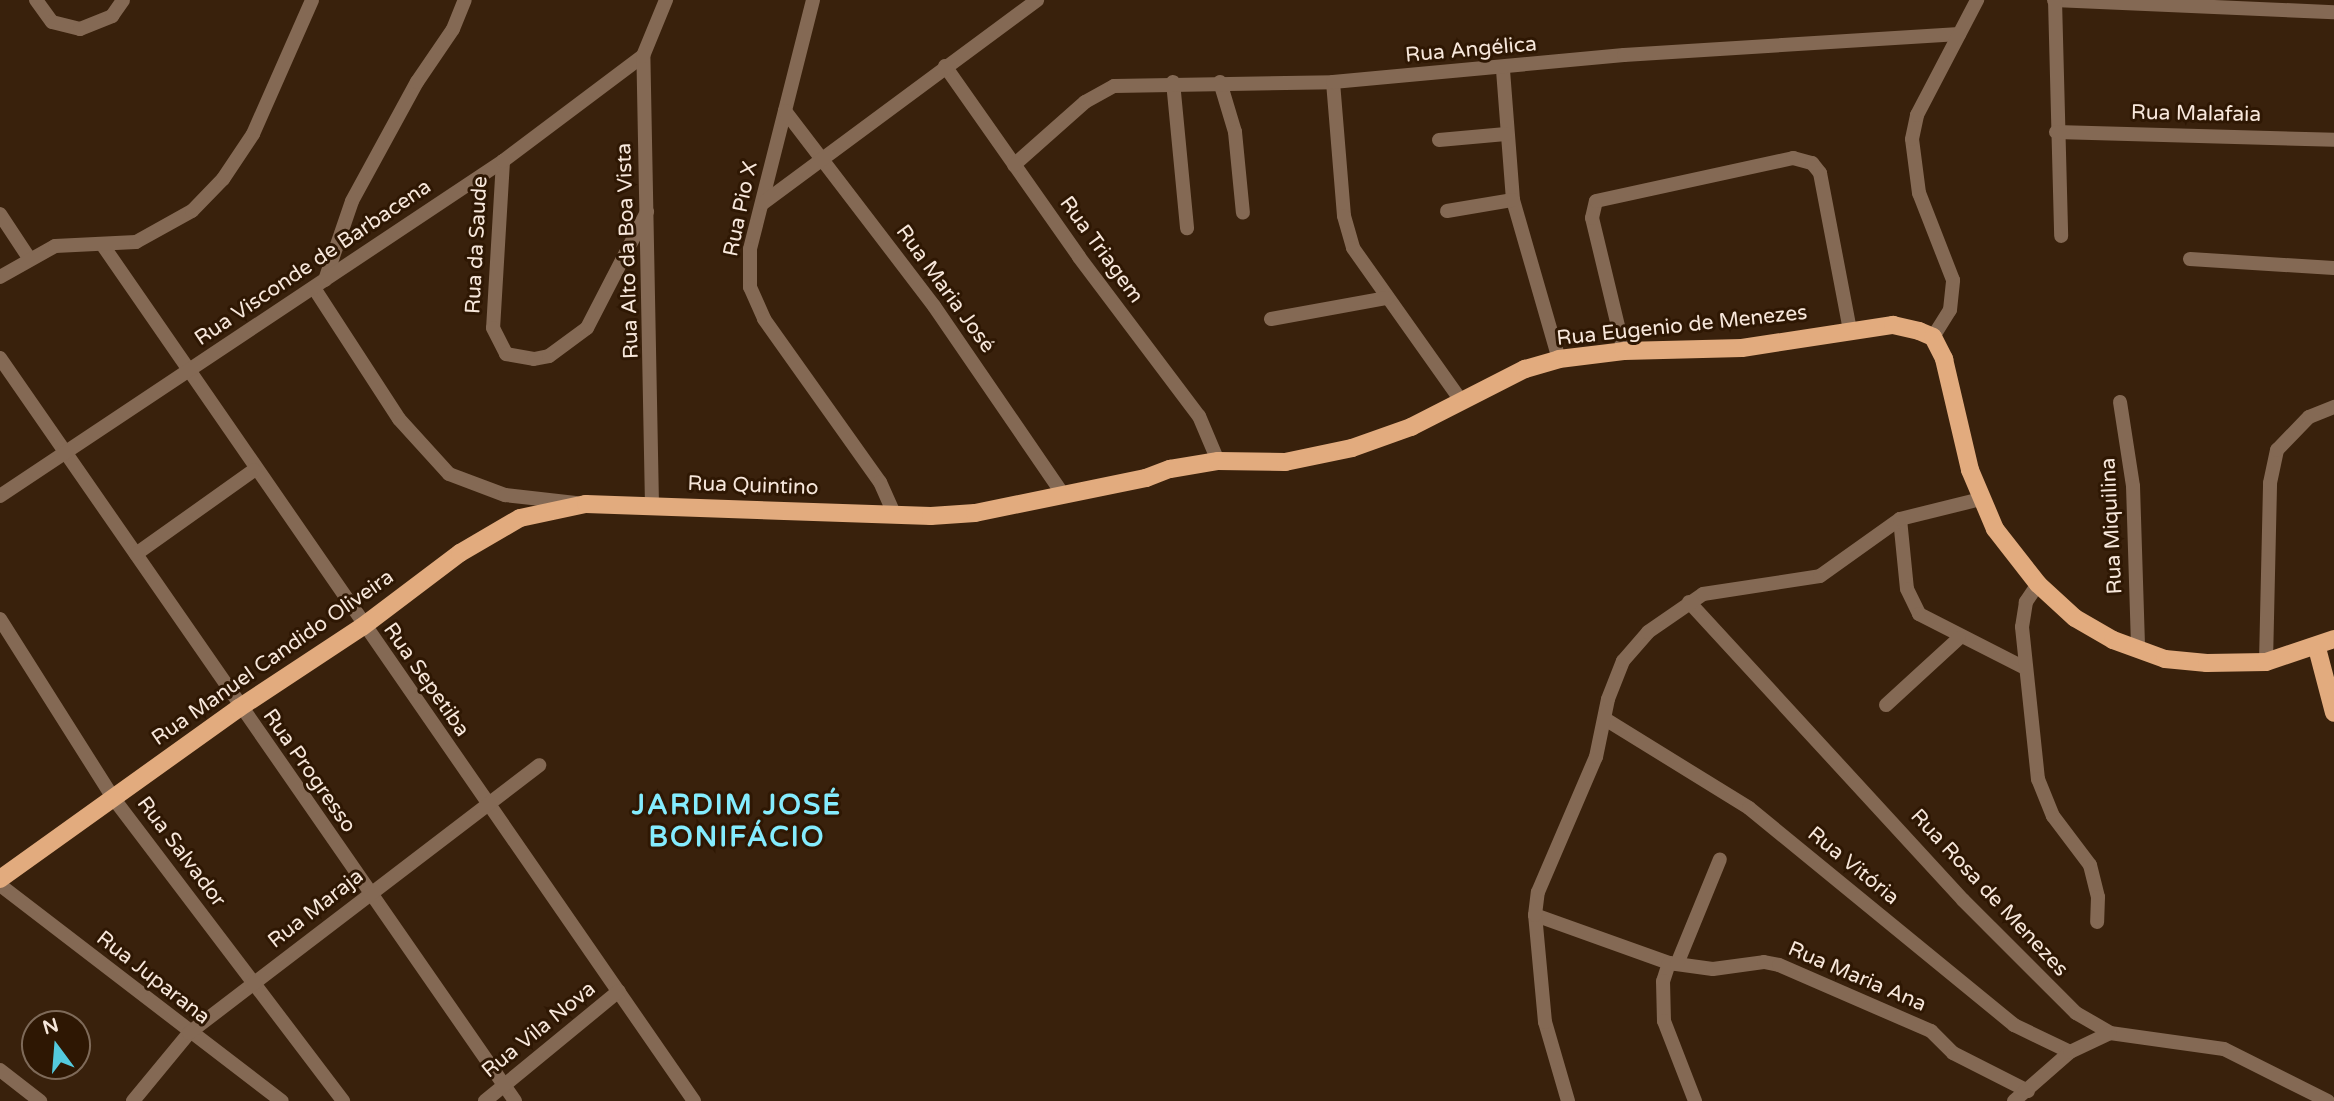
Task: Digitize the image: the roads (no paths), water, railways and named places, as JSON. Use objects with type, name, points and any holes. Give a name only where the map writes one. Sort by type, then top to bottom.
[{"type":"main road","name":"Rua Eugenio de Menezes","points":[[1284,462],[1384,438],[1460,399],[1559,359],[1624,351],[1742,348],[1850,330],[1893,326],[1933,338]]},
{"type":"main road","points":[[1933,338],[1950,375],[1964,448],[1981,499],[1995,528],[2038,584],[2075,618],[2165,659],[2207,663],[2266,662],[2317,648],[2334,639]]},
{"type":"main road","name":"Rua Quintino","points":[[586,504],[895,515],[975,513],[1219,461],[1284,462]]},
{"type":"main road","name":"Rua Manuel Candido Oliveira","points":[[0,879],[239,708],[362,627],[492,532],[550,509],[586,504]]},
{"type":"main road","points":[[2317,648],[2334,713]]},
{"type":"street","points":[[36,0],[52,22],[80,29],[112,16],[123,0]]},
{"type":"street","points":[[0,277],[29,258],[71,243],[104,247],[136,242],[173,223],[223,179],[267,108],[312,0]]},
{"type":"street","points":[[319,284],[352,201],[417,82],[453,29],[465,0]]},
{"type":"street","name":"Rua Alto da Boa Vista","points":[[652,505],[649,209],[643,55],[666,0]]},
{"type":"street","name":"Rua Pio X","points":[[813,0],[748,268],[756,303],[880,482],[895,515]]},
{"type":"street","points":[[763,202],[1037,0]]},
{"type":"street","points":[[1933,338],[1950,310],[1953,280],[1919,193],[1912,139],[1917,115],[1977,0]]},
{"type":"street","points":[[2061,236],[2054,0],[2334,12]]},
{"type":"street","name":"Rua Angélica","points":[[1014,165],[1099,92],[1173,82],[1333,82],[1503,70],[1624,55],[1959,34]]},
{"type":"street","name":"Rua Visconde de Barbacena","points":[[0,496],[502,161],[643,55]]},
{"type":"street","name":"Rua Triagem","points":[[945,66],[1014,165],[1199,416],[1219,461]]},
{"type":"street","points":[[1503,70],[1513,200],[1559,359]]},
{"type":"street","points":[[1173,82],[1187,228]]},
{"type":"street","points":[[1220,82],[1235,132],[1243,213]]},
{"type":"street","points":[[1333,82],[1347,232],[1361,263],[1460,399]]},
{"type":"street","name":"Rua Maria José","points":[[785,111],[934,306],[1064,496]]},
{"type":"street","name":"Rua Malafaia","points":[[2056,132],[2334,139]]},
{"type":"street","points":[[1439,140],[1506,134]]},
{"type":"street","points":[[1624,351],[1592,218],[1595,201],[1793,158],[1812,163],[1820,173],[1850,330]]},
{"type":"street","name":"Rua da Saude","points":[[502,161],[493,328],[497,344],[518,358],[549,356],[587,328],[649,209]]},
{"type":"street","points":[[1447,211],[1513,200]]},
{"type":"street","points":[[0,214],[29,258]]},
{"type":"street","name":"Rua Sepetiba","points":[[104,247],[362,627],[694,1101]]},
{"type":"street","points":[[2190,260],[2334,268]]},
{"type":"street","name":"Rua Quintino","points":[[319,284],[399,419],[449,474],[505,495],[586,504]]},
{"type":"street","points":[[1271,319],[1387,298]]},
{"type":"street","name":"Rua Progresso","points":[[0,358],[239,708],[515,1101]]},
{"type":"street","name":"Rua Miquilina","points":[[2120,402],[2133,486],[2138,649]]},
{"type":"street","points":[[2266,662],[2270,483],[2277,450],[2309,417],[2334,407]]},
{"type":"street","points":[[136,554],[254,470]]},
{"type":"street","points":[[1568,1101],[1545,1022],[1535,915],[1546,870],[1596,757],[1615,679],[1633,646],[1689,602],[1717,589],[1820,576],[1900,519],[1981,499]]},
{"type":"street","points":[[1900,519],[1912,603],[1931,624],[2023,667]]},
{"type":"street","points":[[2038,584],[2023,615],[2023,667],[2038,779],[2053,817],[2096,877],[2097,922]]},
{"type":"street","name":"Rua Rosa de Menezes","points":[[1689,602],[2012,950],[2076,1013],[2110,1033],[2224,1049],[2328,1101]]},
{"type":"street","name":"Rua Salvador","points":[[0,620],[114,799],[343,1101]]},
{"type":"street","points":[[1886,705],[1959,638]]},
{"type":"street","name":"Rua Vitória","points":[[1605,719],[1749,808],[2014,1025],[2070,1052]]},
{"type":"street","name":"Rua Maraja","points":[[133,1101],[189,1033],[539,765]]},
{"type":"street","points":[[1695,1101],[1664,1021],[1663,981],[1720,859]]},
{"type":"street","name":"Rua Juparana","points":[[0,885],[189,1033],[282,1101]]},
{"type":"street","name":"Rua Maria Ana","points":[[1535,915],[1673,963],[1713,969],[1764,962],[1779,965],[1931,1031],[1953,1053],[2028,1091]]},
{"type":"street","name":"Rua Vila Nova","points":[[485,1101],[619,991]]},
{"type":"street","points":[[2014,1101],[2070,1052],[2110,1033]]},
{"type":"street","points":[[0,1070],[40,1101]]},
{"type":"district","name":"JARDIM JOSÉ BONIFÁCIO","points":[[737,821]]}]
